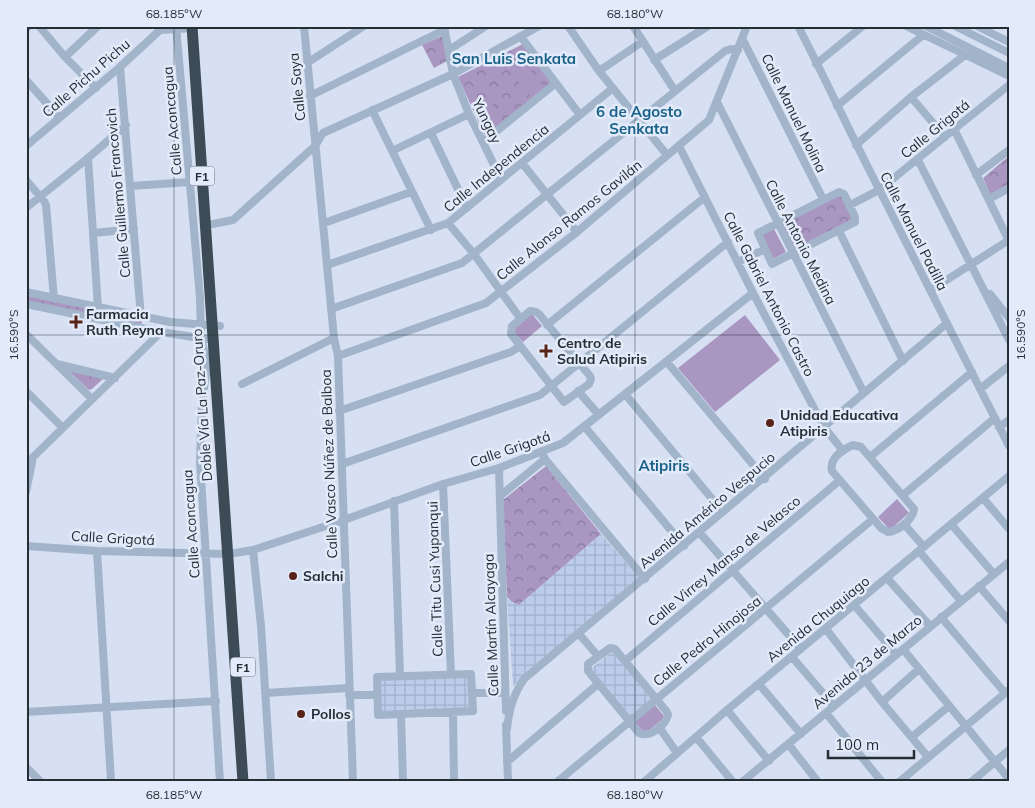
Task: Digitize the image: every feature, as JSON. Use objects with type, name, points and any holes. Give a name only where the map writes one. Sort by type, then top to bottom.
[{"type":"highway","name":"Doble Vía La Paz-Oruro","points":[[195,27],[213,224],[211,326],[207,339],[232,554],[243,782]]},
{"type":"highway","name":"Doble Vía La Paz-Oruro","points":[[195,27],[211,326],[250,782]]},
{"type":"street","points":[[39,26],[65,57],[96,88]]},
{"type":"street","points":[[65,57],[98,26]]},
{"type":"street","name":"Calle Saya","points":[[304,26],[315,146]]},
{"type":"street","points":[[307,63],[364,26]]},
{"type":"street","points":[[449,50],[486,26]]},
{"type":"street","points":[[213,224],[233,220],[315,146],[324,133],[453,74],[539,26]]},
{"type":"street","points":[[568,26],[599,71],[667,155]]},
{"type":"street","points":[[633,26],[674,91]]},
{"type":"street","points":[[654,60],[708,26]]},
{"type":"street","name":"Calle Alonso Ramos Gavilán","points":[[338,356],[486,303],[577,232],[709,120],[747,26]]},
{"type":"street","points":[[816,64],[863,26]]},
{"type":"street","points":[[906,26],[1009,76]]},
{"type":"street","points":[[926,26],[1009,68]]},
{"type":"street","points":[[955,26],[1009,53]]},
{"type":"street","points":[[976,26],[990,29],[1009,42]]},
{"type":"street","name":"Calle Pichu Pichu","points":[[26,145],[96,88],[160,30],[195,27]]},
{"type":"street","name":"Calle Manuel Padilla","points":[[799,27],[856,145],[1009,446]]},
{"type":"street","name":"Calle Aconcagua","points":[[176,28],[200,298],[211,326]]},
{"type":"street","points":[[310,96],[444,28]]},
{"type":"street","name":"Yungay","points":[[444,28],[453,74],[469,114],[501,179]]},
{"type":"street","points":[[837,106],[923,35]]},
{"type":"street","points":[[521,37],[580,115]]},
{"type":"street","name":"Calle Manuel Molina","points":[[742,38],[822,199]]},
{"type":"street","points":[[599,71],[642,42]]},
{"type":"street","points":[[331,309],[462,263],[725,51],[731,49],[738,50]]},
{"type":"street","points":[[856,145],[911,97],[965,55]]},
{"type":"street","name":"Calle Guillermo Francovich","points":[[120,67],[134,229],[146,329]]},
{"type":"street","points":[[26,80],[59,117]]},
{"type":"street","points":[[483,142],[556,83]]},
{"type":"street","name":"Calle Grigotá","points":[[850,206],[879,190],[1009,85]]},
{"type":"street","name":"Calle Independencia","points":[[327,266],[448,223],[613,88]]},
{"type":"street","points":[[911,97],[945,137]]},
{"type":"street","name":"Calle Antonio Medina","points":[[717,102],[864,393]]},
{"type":"street","points":[[372,110],[431,230]]},
{"type":"street","points":[[392,151],[469,114]]},
{"type":"street","points":[[26,208],[126,125]]},
{"type":"street","points":[[931,290],[1009,241],[954,130]]},
{"type":"street","points":[[431,133],[467,208]]},
{"type":"street","name":"Calle Vasco Núñez de Balboa","points":[[315,146],[334,338],[338,356],[353,782]]},
{"type":"street","name":"Calle Gabriel Antonio Castro","points":[[679,146],[753,293],[824,427],[843,451]]},
{"type":"street","points":[[976,175],[1009,150]]},
{"type":"street","points":[[88,158],[98,308]]},
{"type":"street","points":[[918,160],[981,281],[1009,340]]},
{"type":"street","points":[[522,163],[577,232]]},
{"type":"street","points":[[26,180],[46,205],[54,299]]},
{"type":"street","points":[[131,186],[190,182]]},
{"type":"street","points":[[989,200],[1009,188]]},
{"type":"street","points":[[324,223],[411,192]]},
{"type":"street","points":[[842,192],[850,206],[855,222],[772,264],[758,233],[836,193],[842,192]]},
{"type":"street","points":[[547,324],[705,196]]},
{"type":"street","points":[[448,223],[474,254],[520,318]]},
{"type":"street","points":[[93,233],[134,229]]},
{"type":"street","points":[[839,231],[903,361]]},
{"type":"street","points":[[342,464],[540,395],[728,242]]},
{"type":"street","points":[[738,262],[765,249]]},
{"type":"street","points":[[981,281],[1009,318]]},
{"type":"street","points":[[26,292],[144,318],[211,326]]},
{"type":"street","name":"Calle Grigotá","points":[[26,546],[97,551],[232,554],[253,550],[344,520],[443,484],[544,456],[585,427],[753,293]]},
{"type":"street","points":[[26,304],[161,332],[207,339]]},
{"type":"street","points":[[533,311],[539,314],[547,324],[579,362],[590,379],[589,384],[564,402],[520,346],[510,330],[520,318],[533,311]]},
{"type":"street","name":"Avenida Américo Vespucio","points":[[506,729],[511,703],[524,679],[700,533],[946,324]]},
{"type":"street","points":[[26,464],[161,332]]},
{"type":"street","points":[[26,334],[92,400]]},
{"type":"street","points":[[242,384],[334,338]]},
{"type":"street","name":"Calle Aconcagua","points":[[207,339],[200,462],[220,782]]},
{"type":"street","points":[[340,411],[511,352],[520,346]]},
{"type":"street","points":[[667,362],[765,478]]},
{"type":"street","points":[[55,363],[115,378]]},
{"type":"street","points":[[980,389],[1009,366]]},
{"type":"street","points":[[870,457],[972,372]]},
{"type":"street","points":[[578,391],[600,415]]},
{"type":"street","points":[[625,394],[723,512]]},
{"type":"street","points":[[28,396],[63,428]]},
{"type":"street","points":[[903,494],[995,418]]},
{"type":"street","points":[[999,427],[1009,420]]},
{"type":"street","points":[[585,427],[684,546]]},
{"type":"street","points":[[853,445],[858,445],[903,494],[914,509],[913,515],[904,524],[895,530],[884,531],[839,480],[832,471],[831,464],[834,458],[843,451],[853,445]]},
{"type":"street","points":[[26,492],[33,456]]},
{"type":"street","points":[[500,496],[544,456],[645,579]]},
{"type":"street","name":"Calle Martín Alcayaga","points":[[499,468],[508,782]]},
{"type":"street","name":"Avenida Chuquiago","points":[[645,781],[727,710],[855,606],[1009,476]]},
{"type":"street","name":"Calle Virrey Manso de Velasco","points":[[625,661],[839,480]]},
{"type":"street","name":"Calle Titu Cusi Yupanqui","points":[[443,484],[451,674]]},
{"type":"street","points":[[983,498],[1009,529]]},
{"type":"street","points":[[394,501],[400,676]]},
{"type":"street","name":"Calle Pedro Hinojosa","points":[[557,782],[629,720],[873,519]]},
{"type":"street","points":[[904,524],[961,601]]},
{"type":"street","points":[[952,524],[993,573]]},
{"type":"street","points":[[700,533],[801,650]]},
{"type":"street","points":[[253,550],[260,618],[271,782]]},
{"type":"street","points":[[97,551],[111,782]]},
{"type":"street","name":"Avenida 23 de Marzo","points":[[748,780],[993,573],[1009,562]]},
{"type":"street","points":[[887,578],[930,626]]},
{"type":"street","points":[[979,586],[1009,621]]},
{"type":"street","points":[[855,606],[919,669],[1009,779]]},
{"type":"street","points":[[899,782],[1007,692],[941,617]]},
{"type":"street","points":[[826,629],[882,702],[928,757]]},
{"type":"street","points":[[579,634],[598,656]]},
{"type":"street","points":[[615,648],[668,715],[666,720],[650,734],[643,735],[639,733],[589,674],[588,664],[598,656],[615,648]]},
{"type":"street","points":[[792,657],[834,706]]},
{"type":"street","points":[[882,702],[919,669]]},
{"type":"street","points":[[471,674],[473,711],[378,715],[377,677],[400,676],[471,674]]},
{"type":"street","points":[[507,762],[598,684]]},
{"type":"street","points":[[759,684],[801,734]]},
{"type":"street","points":[[265,693],[349,692],[377,695]]},
{"type":"street","points":[[473,693],[506,693]]},
{"type":"street","points":[[26,712],[216,701]]},
{"type":"street","points":[[912,736],[950,706]]},
{"type":"street","points":[[727,710],[769,761]]},
{"type":"street","points":[[453,712],[454,782]]},
{"type":"street","points":[[401,714],[404,782]]},
{"type":"street","points":[[826,714],[882,782]]},
{"type":"street","points":[[659,727],[678,753]]},
{"type":"street","points":[[696,737],[733,782]]},
{"type":"street","points":[[789,745],[818,782]]},
{"type":"street","points":[[971,782],[1009,750]]},
{"type":"street","points":[[26,767],[41,782]]},
{"type":"green space","points":[[444,35],[449,60],[434,68],[422,45]]},
{"type":"green space","points":[[523,44],[553,82],[486,138],[458,77]]},
{"type":"green space","points":[[528,67],[545,87],[532,98],[515,78]]},
{"type":"green space","points":[[490,99],[501,122],[487,129],[475,106]]},
{"type":"green space","points":[[1009,156],[1009,186],[991,196],[983,178]]},
{"type":"green space","points":[[841,195],[853,219],[795,250],[781,223]]},
{"type":"green space","points":[[774,229],[786,252],[771,260],[760,236]]},
{"type":"green space","points":[[26,295],[141,320],[142,323],[26,301]]},
{"type":"green space","points":[[532,314],[542,326],[523,342],[512,330]]},
{"type":"green space","points":[[745,315],[780,360],[715,412],[678,368]]},
{"type":"green space","points":[[69,371],[104,378],[89,390]]},
{"type":"green space","points":[[546,466],[601,534],[519,605],[507,597],[503,500]]},
{"type":"green space","points":[[897,499],[909,513],[890,530],[878,517]]},
{"type":"green space","points":[[654,704],[665,717],[645,734],[634,721]]},
{"type":"shaded area","points":[[601,534],[640,579],[513,686],[507,598],[519,605]]},
{"type":"shaded area","points":[[615,649],[656,698],[629,721],[588,671]]},
{"type":"shaded area","points":[[471,674],[473,711],[378,715],[377,677]]},
{"type":"place","name":"Farmacia Ruth Reyna","points":[[76,322]]},
{"type":"place","name":"Centro de Salud Atipiris","points":[[546,351]]},
{"type":"place","name":"Unidad Educativa Atipiris","points":[[770,423]]},
{"type":"place","name":"Salchi","points":[[293,576]]},
{"type":"place","name":"Pollos","points":[[301,714]]},
{"type":"district","name":"San Luis Senkata","points":[[514,58]]},
{"type":"district","name":"6 de Agosto Senkata","points":[[639,120]]},
{"type":"district","name":"Atipiris","points":[[664,465]]}]
